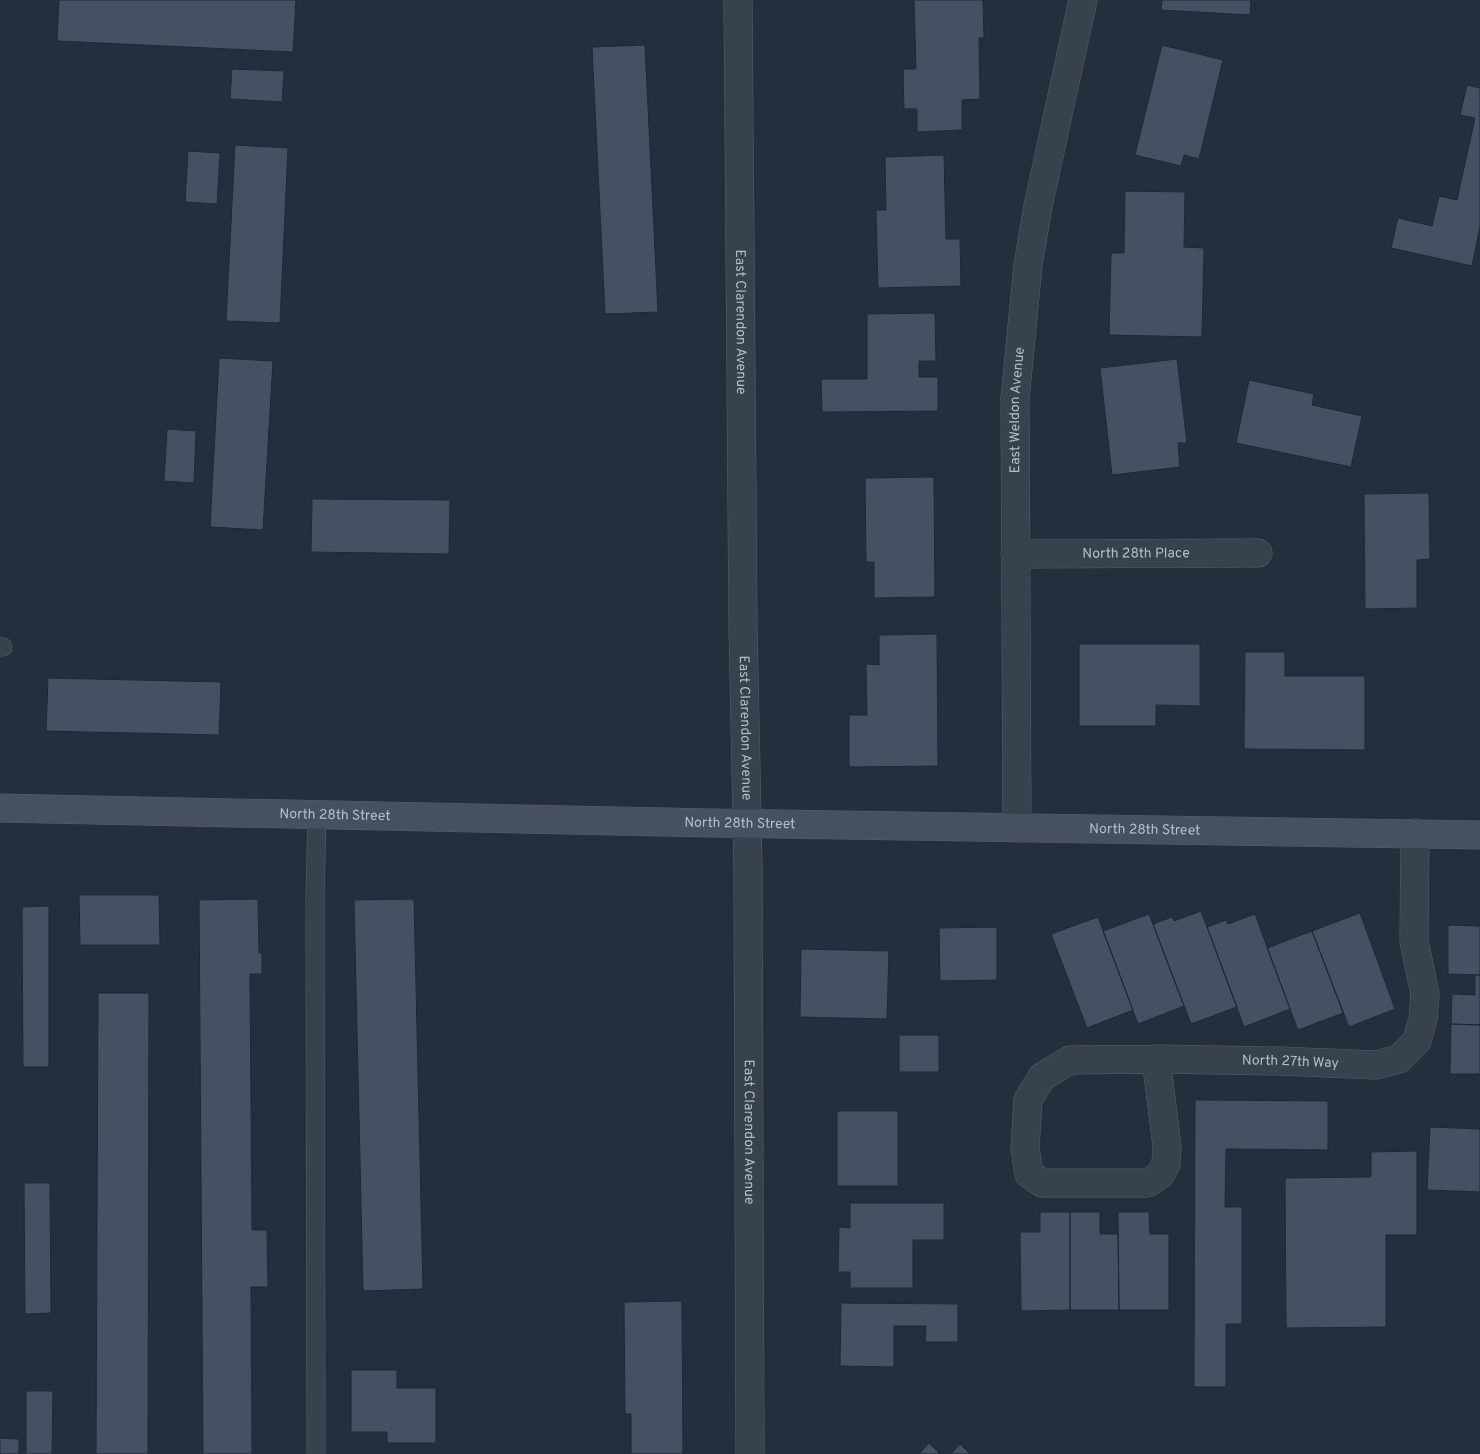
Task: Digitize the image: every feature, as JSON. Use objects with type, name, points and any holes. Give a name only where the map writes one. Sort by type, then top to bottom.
[{"type":"street","name":"East Clarendon Avenue","points":[[738,0],[748,877],[750,1454]]},
{"type":"street","name":"East Weldon Avenue","points":[[1017,828],[1015,400],[1028,266],[1038,206],[1083,0]]},
{"type":"street","name":"North 28th Place","points":[[1015,554],[1258,552]]},
{"type":"street","name":"North 28th Street","points":[[0,808],[746,824],[1480,835]]},
{"type":"street","name":"North 27th Way","points":[[1156,1059],[1167,1146],[1166,1164],[1160,1175],[1148,1183],[1098,1184],[1042,1183],[1029,1174],[1024,1148],[1028,1100],[1042,1077],[1070,1060],[1156,1059],[1376,1065],[1399,1059],[1417,1041],[1423,1020],[1425,994],[1414,941],[1415,833]]},
{"type":"lane","points":[[316,1454],[315,898],[317,815]]},
{"type":"building","points":[[59,0],[296,0],[293,52],[57,41]]},
{"type":"building","points":[[914,0],[983,0],[984,38],[979,38],[980,99],[962,100],[962,130],[917,132],[917,109],[904,109],[903,69],[916,69]]},
{"type":"building","points":[[1162,0],[1251,0],[1250,15],[1161,10]]},
{"type":"building","points":[[645,45],[658,312],[605,314],[592,47]]},
{"type":"building","points":[[1162,45],[1223,60],[1199,159],[1184,155],[1181,166],[1135,155]]},
{"type":"building","points":[[232,69],[284,71],[282,102],[230,99]]},
{"type":"building","points":[[1467,85],[1480,88],[1480,227],[1472,266],[1391,248],[1398,218],[1432,226],[1439,196],[1457,200],[1475,118],[1460,115]]},
{"type":"building","points":[[235,145],[288,148],[280,323],[226,321]]},
{"type":"building","points":[[188,151],[220,153],[217,204],[185,202]]},
{"type":"building","points":[[944,155],[946,239],[960,239],[961,286],[878,288],[876,210],[886,210],[885,157]]},
{"type":"building","points":[[1125,191],[1185,192],[1184,247],[1204,248],[1202,337],[1109,335],[1111,253],[1124,253]]},
{"type":"building","points":[[935,313],[936,361],[919,361],[919,377],[938,377],[938,411],[822,412],[821,379],[867,379],[867,314]]},
{"type":"building","points":[[219,358],[273,361],[263,530],[210,527]]},
{"type":"building","points":[[1177,359],[1187,443],[1178,443],[1180,467],[1112,475],[1100,368]]},
{"type":"building","points":[[1249,380],[1314,394],[1312,405],[1362,416],[1351,467],[1236,443]]},
{"type":"building","points":[[167,429],[196,431],[194,483],[164,481]]},
{"type":"building","points":[[934,477],[935,597],[874,598],[874,562],[866,562],[865,478]]},
{"type":"building","points":[[1429,493],[1430,559],[1417,560],[1417,608],[1365,609],[1364,494]]},
{"type":"building","points":[[312,499],[450,500],[449,554],[311,552]]},
{"type":"building","points":[[937,634],[938,766],[849,767],[849,715],[867,715],[866,664],[879,665],[879,635]]},
{"type":"building","points":[[1079,644],[1200,644],[1200,706],[1156,705],[1156,726],[1079,726]]},
{"type":"building","points":[[1245,652],[1285,652],[1285,676],[1365,676],[1365,750],[1244,749]]},
{"type":"building","points":[[48,678],[221,682],[219,735],[46,731]]},
{"type":"building","points":[[79,895],[159,895],[160,945],[80,945]]},
{"type":"building","points":[[258,899],[259,953],[262,953],[262,974],[250,974],[252,1230],[267,1230],[268,1287],[251,1287],[252,1454],[203,1454],[199,900]]},
{"type":"building","points":[[414,899],[423,1289],[363,1291],[354,900]]},
{"type":"building","points":[[49,906],[49,1067],[23,1067],[22,907]]},
{"type":"building","points":[[1201,911],[1237,1007],[1191,1024],[1153,924],[1172,917],[1174,921]]},
{"type":"building","points":[[1360,913],[1395,1009],[1349,1027],[1312,931]]},
{"type":"building","points":[[1149,914],[1184,1006],[1138,1024],[1103,931]]},
{"type":"building","points":[[1255,914],[1290,1009],[1244,1027],[1207,927],[1226,920],[1228,924]]},
{"type":"building","points":[[1098,917],[1133,1010],[1087,1028],[1051,934]]},
{"type":"building","points":[[1448,925],[1480,926],[1480,975],[1448,974]]},
{"type":"building","points":[[997,927],[997,980],[940,981],[939,928]]},
{"type":"building","points":[[1312,931],[1343,1013],[1298,1030],[1267,948]]},
{"type":"building","points":[[801,949],[889,951],[887,1019],[800,1017]]},
{"type":"building","points":[[1475,975],[1480,975],[1480,1025],[1451,1024],[1452,994],[1475,995]]},
{"type":"building","points":[[98,993],[149,993],[148,1454],[96,1454]]},
{"type":"building","points":[[1451,1024],[1480,1025],[1480,1074],[1450,1074]]},
{"type":"building","points":[[899,1035],[939,1035],[939,1072],[899,1072]]},
{"type":"building","points":[[1195,1100],[1328,1101],[1328,1150],[1226,1149],[1225,1207],[1242,1207],[1242,1324],[1226,1324],[1226,1387],[1194,1387]]},
{"type":"building","points":[[837,1111],[898,1111],[898,1186],[837,1186]]},
{"type":"building","points":[[1430,1127],[1480,1129],[1480,1192],[1427,1190]]},
{"type":"building","points":[[1417,1151],[1417,1235],[1386,1235],[1386,1327],[1286,1328],[1285,1178],[1371,1177],[1371,1152]]},
{"type":"building","points":[[24,1183],[50,1183],[51,1313],[25,1314]]},
{"type":"building","points":[[850,1203],[944,1203],[944,1240],[913,1240],[913,1288],[850,1288],[850,1272],[838,1272],[839,1227],[850,1228]]},
{"type":"building","points":[[1040,1212],[1070,1212],[1070,1310],[1021,1311],[1020,1232],[1040,1232]]},
{"type":"building","points":[[1070,1212],[1100,1212],[1100,1234],[1118,1234],[1119,1310],[1070,1310]]},
{"type":"building","points":[[1118,1212],[1149,1212],[1150,1234],[1169,1234],[1169,1310],[1119,1310]]},
{"type":"building","points":[[682,1301],[683,1454],[631,1454],[631,1414],[625,1414],[624,1302]]},
{"type":"building","points":[[841,1303],[958,1304],[958,1342],[925,1342],[926,1326],[894,1326],[894,1367],[840,1366]]},
{"type":"building","points":[[351,1370],[397,1370],[397,1388],[436,1388],[436,1443],[387,1443],[387,1432],[351,1432]]},
{"type":"building","points":[[26,1391],[53,1391],[52,1454],[26,1454]]},
{"type":"building","points":[[0,1438],[19,1439],[19,1454],[0,1454]]},
{"type":"building","points":[[929,1443],[940,1454],[919,1454]]},
{"type":"building","points":[[960,1444],[970,1454],[951,1454]]}]
